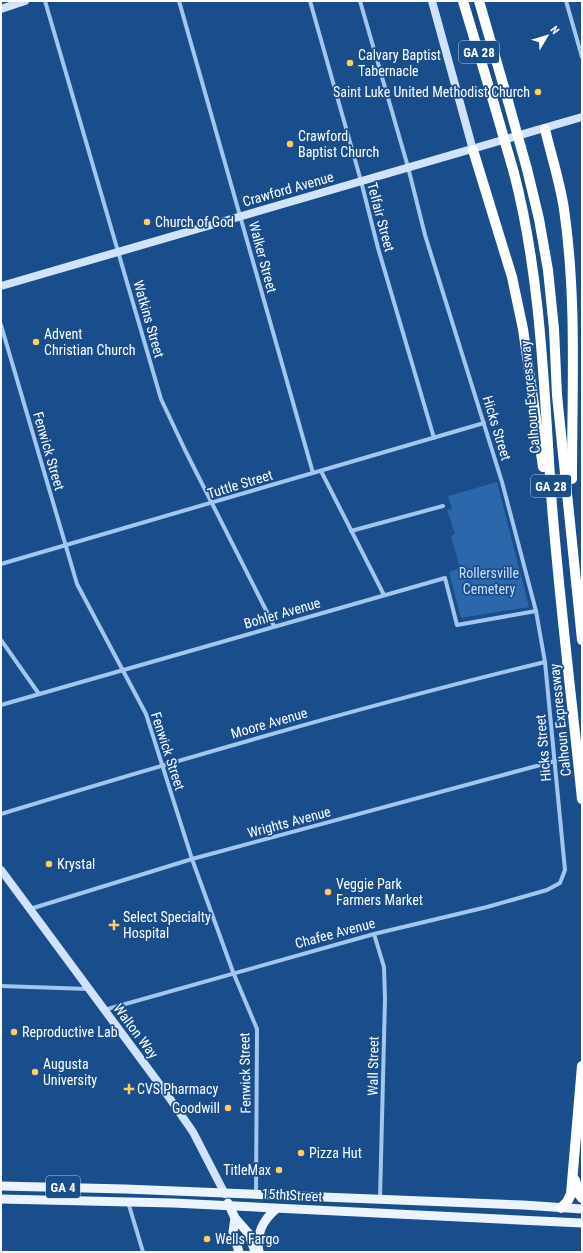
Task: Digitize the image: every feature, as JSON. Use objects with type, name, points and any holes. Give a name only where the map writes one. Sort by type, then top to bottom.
[{"type":"highway","name":"Calhoun Expressway","points":[[463,1],[514,173],[530,248],[535,289],[561,596],[582,800]]},
{"type":"highway","name":"Calhoun Expressway","points":[[479,1],[508,101],[539,219],[548,270],[554,329],[558,395],[582,640]]},
{"type":"highway","points":[[545,129],[564,208],[570,273],[573,331],[571,534]]},
{"type":"highway","points":[[473,150],[512,277],[523,329],[561,596]]},
{"type":"highway","points":[[561,1208],[567,1202],[571,1194],[574,1177],[582,1066]]},
{"type":"highway","points":[[574,1177],[579,1194],[582,1198]]},
{"type":"main road","name":"15th Street","points":[[1,1186],[83,1187],[582,1209]]},
{"type":"main road","name":"Walton Way","points":[[225,1194],[235,1218],[249,1234],[255,1252]]},
{"type":"main road","name":"15th Street","points":[[1,1199],[230,1206],[582,1223]]},
{"type":"main road","points":[[259,1252],[257,1242],[261,1224],[276,1209]]},
{"type":"main road","name":"Walton Way","points":[[235,1218],[233,1232],[239,1252]]},
{"type":"street","points":[[1,9],[25,1]]},
{"type":"street","name":"Watkins Street","points":[[45,1],[161,399],[185,450],[274,626]]},
{"type":"street","name":"Walker Street","points":[[179,1],[314,473]]},
{"type":"street","name":"Telfair Street","points":[[310,1],[361,181],[378,248],[434,438]]},
{"type":"street","name":"Hicks Street","points":[[360,1],[408,167],[425,235],[502,482],[536,611],[545,662],[565,870]]},
{"type":"street","points":[[432,1],[473,150]]},
{"type":"street","points":[[566,1],[582,57]]},
{"type":"street","name":"Crawford Avenue","points":[[1,286],[408,167],[473,150],[582,117]]},
{"type":"street","name":"Fenwick Street","points":[[1,325],[77,584],[146,714],[192,859],[233,972],[257,1030],[256,1195]]},
{"type":"street","name":"Tuttle Street","points":[[1,564],[213,504],[484,423]]},
{"type":"street","points":[[321,471],[350,531],[384,595]]},
{"type":"street","points":[[350,531],[443,506]]},
{"type":"street","name":"Bohler Avenue","points":[[1,705],[122,669],[445,578],[457,625],[536,611]]},
{"type":"street","points":[[1,640],[39,694]]},
{"type":"street","name":"Moore Avenue","points":[[1,814],[161,765],[389,701],[545,662]]},
{"type":"street","name":"Wrights Avenue","points":[[30,909],[192,859],[555,761]]},
{"type":"street","name":"Walton Way","points":[[1,870],[192,1132],[225,1194]]},
{"type":"street","name":"Chafee Avenue","points":[[103,1010],[159,996],[233,972],[374,934],[487,907],[547,890],[560,883],[565,870]]},
{"type":"street","name":"Wall Street","points":[[374,934],[384,967],[385,999],[380,1199]]},
{"type":"street","points":[[1,986],[88,989]]},
{"type":"street","points":[[128,1202],[143,1252]]},
{"type":"green space","name":"Rollersville Cemetery","points":[[497,482],[529,607],[461,618],[449,572],[460,568],[451,536],[455,534],[447,510],[452,509],[448,496]]},
{"type":"place","name":"Calvary Baptist Tabernacle","points":[[350,63]]},
{"type":"place","name":"Saint Luke United Methodist Church","points":[[538,92]]},
{"type":"place","name":"Crawford Baptist Church","points":[[290,144]]},
{"type":"place","name":"Church of God","points":[[147,222]]},
{"type":"place","name":"Advent Christian Church","points":[[36,342]]},
{"type":"place","name":"Krystal","points":[[49,864]]},
{"type":"place","name":"Veggie Park Farmers Market","points":[[328,892]]},
{"type":"place","name":"Select Specialty Hospital","points":[[114,925]]},
{"type":"place","name":"Reproductive Lab","points":[[14,1032]]},
{"type":"place","name":"Augusta University","points":[[35,1072]]},
{"type":"place","name":"CVS Pharmacy","points":[[129,1089]]},
{"type":"place","name":"Goodwill","points":[[228,1108]]},
{"type":"place","name":"Pizza Hut","points":[[301,1153]]},
{"type":"place","name":"TitleMax","points":[[279,1170]]},
{"type":"place","name":"Wells Fargo","points":[[207,1239]]}]
